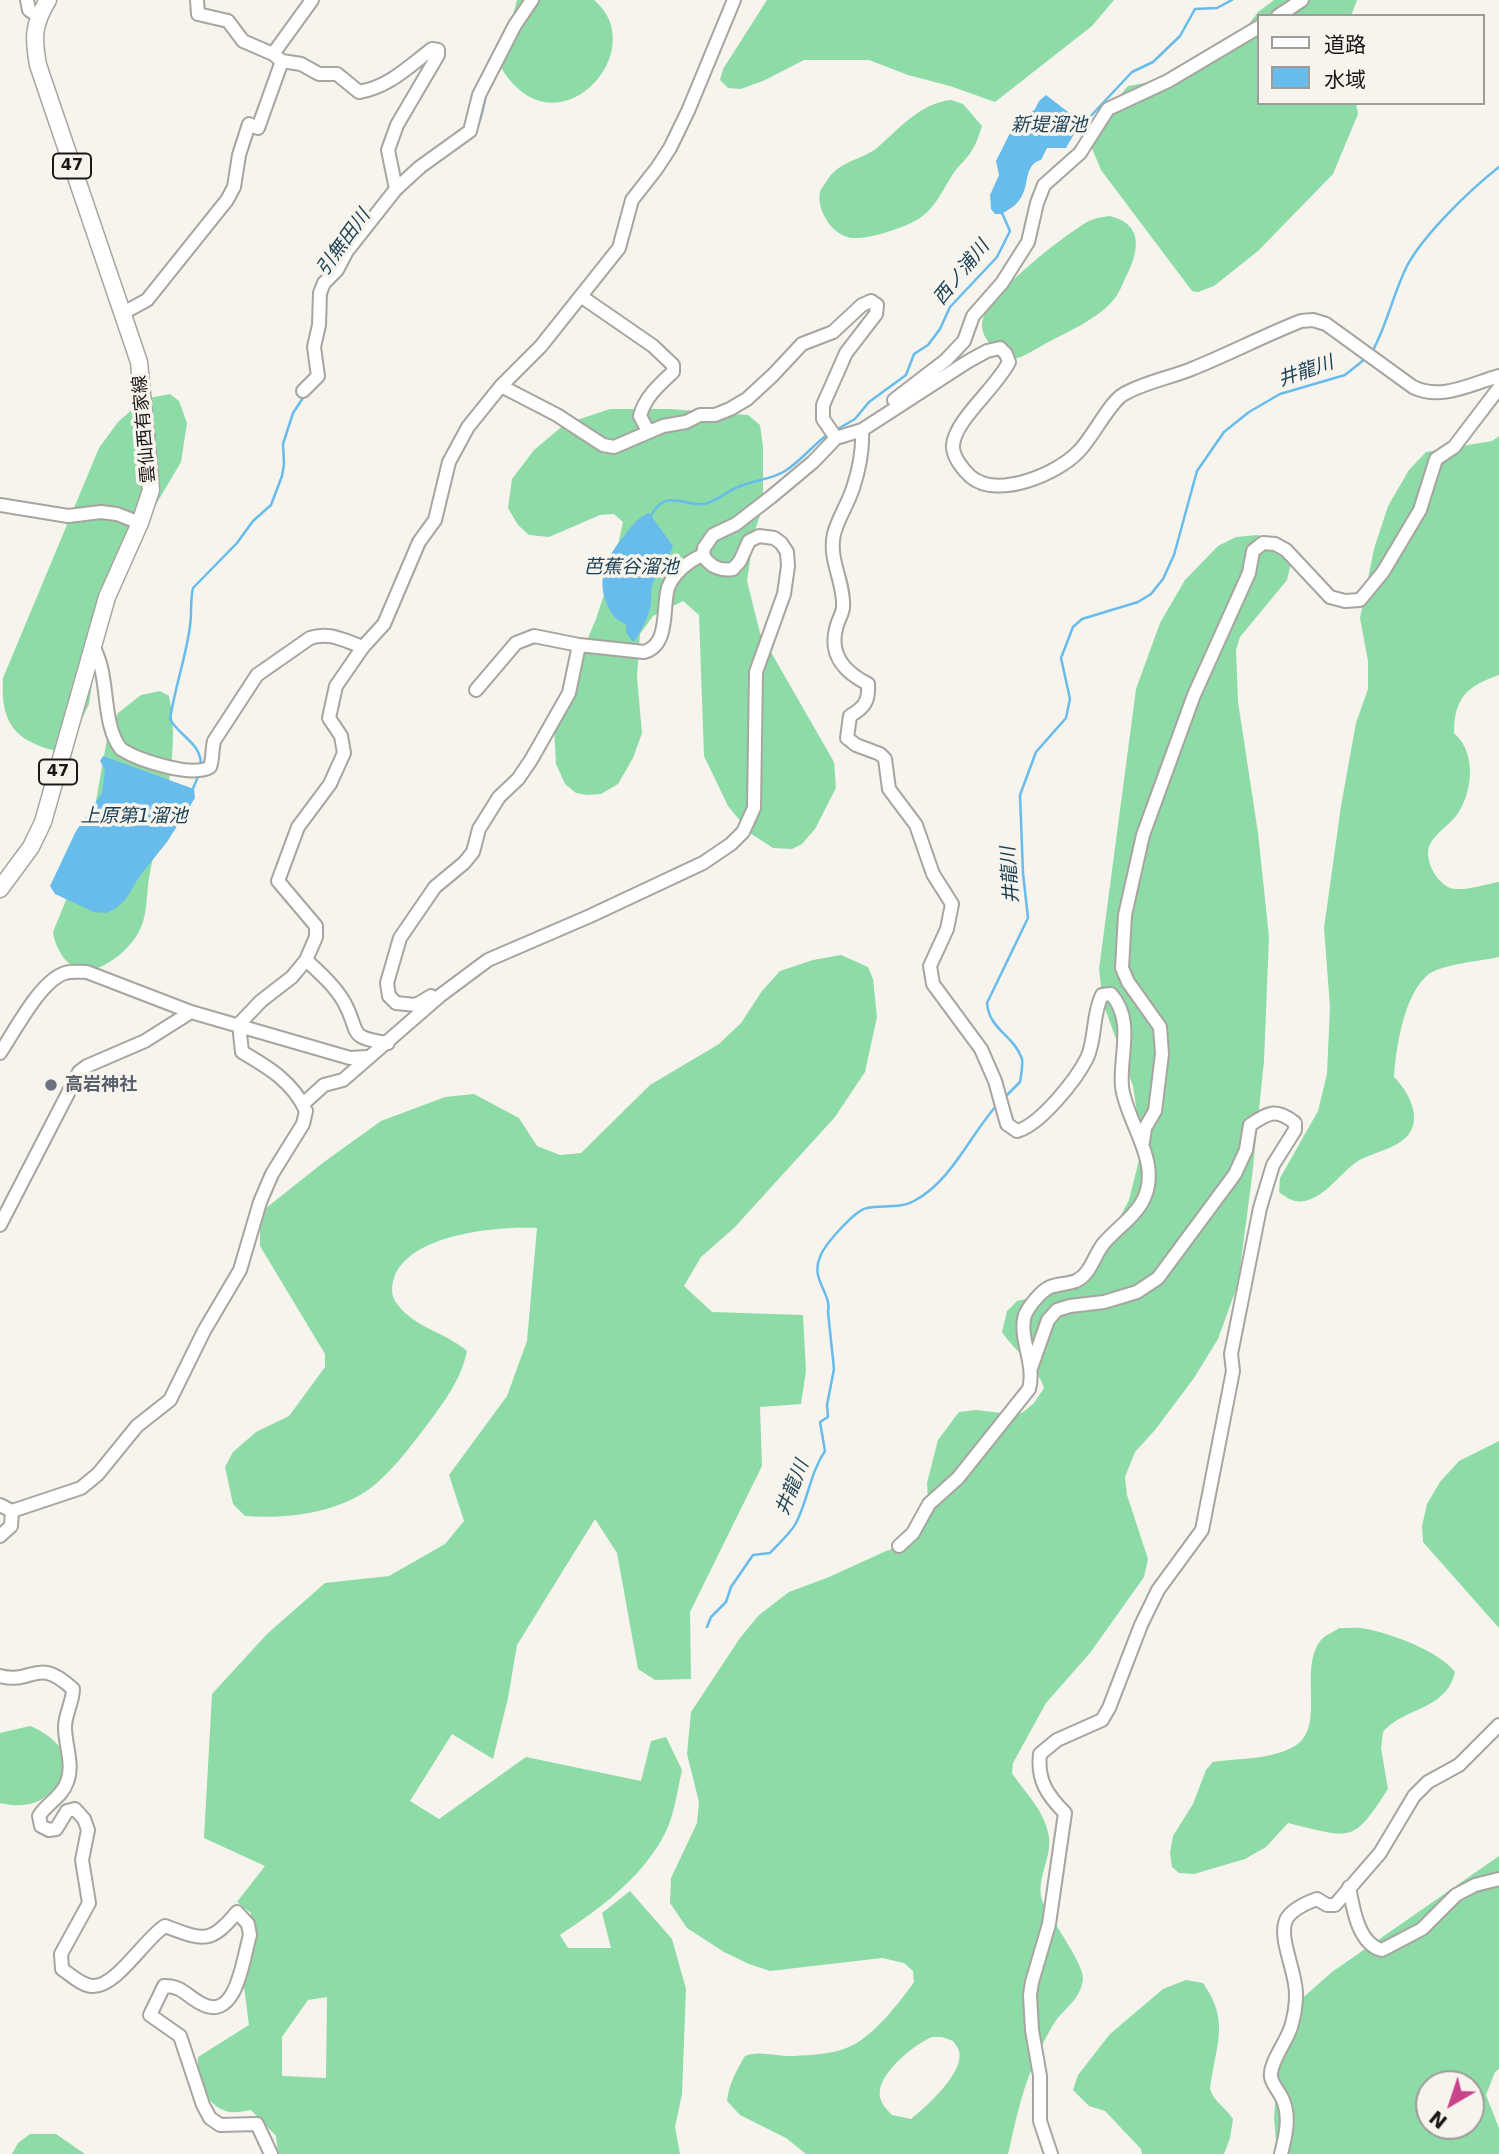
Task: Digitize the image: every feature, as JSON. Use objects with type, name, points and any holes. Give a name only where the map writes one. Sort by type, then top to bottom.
[{"type":"main road","name":"雲仙西有家線","points":[[0,889],[31,847],[43,822],[107,597],[140,523],[151,490],[139,362],[38,65],[34,33],[38,16],[48,0]]},
{"type":"street","points":[[27,0],[29,10],[38,16]]},
{"type":"street","points":[[197,0],[198,14],[228,21],[243,41],[319,74],[337,74],[359,92],[391,81],[432,49],[438,50],[438,55],[397,125],[388,150],[396,189]]},
{"type":"street","points":[[124,313],[147,300],[227,200],[234,187],[239,155],[249,124],[258,128],[277,57],[312,0]]},
{"type":"street","points":[[303,391],[318,376],[314,347],[319,325],[320,293],[324,283],[337,270],[347,251],[396,189],[420,167],[470,131],[479,95],[515,25],[532,0]]},
{"type":"street","points":[[0,1536],[11,1526],[5,1510],[81,1488],[98,1474],[137,1426],[170,1399],[240,1270],[271,1174],[305,1118],[303,1104],[275,1072],[242,1052],[239,1024],[261,1001],[292,977],[306,960],[316,937],[316,926],[278,881],[298,827],[330,784],[344,753],[341,736],[329,718],[336,686],[384,624],[419,542],[435,520],[449,462],[468,427],[501,386],[541,346],[619,248],[632,200],[670,148],[734,0]]},
{"type":"street","points":[[1281,14],[1302,0]]},
{"type":"street","points":[[888,413],[891,403],[946,360],[964,341],[973,316],[1002,283],[1028,242],[1044,185],[1080,153],[1108,109],[1168,81],[1258,28]]},
{"type":"street","points":[[582,297],[653,346],[673,365],[673,372],[653,391],[642,407],[639,416],[648,431]]},
{"type":"street","points":[[501,386],[609,447],[621,446],[648,431],[730,409],[747,399],[773,376],[802,344],[833,332],[862,305],[871,301],[877,305],[876,314],[846,353],[822,405],[823,419],[836,438]]},
{"type":"street","points":[[303,1104],[324,1085],[343,1080],[441,995],[488,960],[703,863],[731,844],[743,832],[754,808],[756,672],[784,594],[788,566],[786,552],[774,538],[759,536],[748,541],[740,561],[733,569],[727,570],[711,565],[703,555],[704,548],[713,535],[736,524],[771,498],[836,438],[862,430],[967,362],[987,351],[1000,348],[1009,362],[1006,369],[957,430],[952,447],[958,462],[972,477],[999,486],[1022,483],[1064,464],[1089,439],[1122,394],[1191,369],[1301,321],[1313,320],[1326,324],[1413,387],[1426,393],[1451,391],[1499,376]]},
{"type":"street","points":[[899,1546],[913,1533],[929,1504],[958,1478],[1029,1389],[1032,1378],[1024,1328],[1025,1316],[1049,1287],[1076,1281],[1085,1275],[1104,1243],[1122,1227],[1142,1202],[1148,1185],[1143,1142],[1145,1128],[1155,1111],[1162,1054],[1160,1027],[1128,982],[1122,968],[1125,915],[1143,835],[1194,695],[1249,573],[1253,551],[1264,543],[1275,544],[1286,550],[1331,597],[1345,601],[1360,600],[1383,572],[1420,510],[1436,459],[1454,447],[1499,388]]},
{"type":"street","points":[[862,430],[863,447],[853,487],[834,532],[832,552],[843,609],[835,630],[834,642],[841,665],[854,677],[868,684],[869,699],[862,709],[850,716],[847,738],[856,745],[880,754],[885,760],[889,789],[916,825],[933,874],[952,904],[947,929],[930,966],[933,984],[981,1049],[995,1081],[1007,1124],[1017,1131],[1036,1121],[1069,1085],[1088,1056],[1097,1005],[1102,995],[1111,994],[1118,1002],[1126,1037],[1122,1084],[1126,1104],[1143,1142]]},
{"type":"street","points":[[0,505],[68,516],[101,512],[117,514],[140,523]]},
{"type":"street","points":[[476,690],[516,643],[525,638],[534,636],[579,645],[644,652],[650,650],[664,626],[668,586],[690,561],[703,555]]},
{"type":"street","points":[[92,645],[98,657],[113,736],[121,749],[173,768],[200,770],[207,770],[211,763],[214,741],[257,675],[310,638],[319,635],[327,634],[363,648]]},
{"type":"street","points":[[441,995],[431,996],[416,1005],[401,1004],[389,996],[387,983],[400,938],[435,887],[473,852],[479,830],[499,797],[518,779],[531,761],[569,693],[579,645]]},
{"type":"street","points":[[306,960],[344,1002],[358,1035],[366,1040],[388,1043]]},
{"type":"street","points":[[0,1054],[41,992],[53,979],[74,971],[87,972],[191,1012],[350,1058],[368,1057]]},
{"type":"street","points":[[0,1225],[79,1072],[145,1041],[191,1012]]},
{"type":"street","points":[[1031,1368],[1048,1320],[1057,1310],[1104,1302],[1137,1292],[1158,1278],[1235,1174],[1246,1150],[1250,1125],[1265,1115],[1278,1113],[1285,1114],[1295,1123],[1295,1130],[1273,1165],[1259,1208],[1231,1354],[1233,1371],[1202,1530],[1158,1590],[1102,1720],[1057,1740],[1040,1754],[1042,1786],[1065,1813],[1049,1924],[1030,1995],[1032,2030],[1040,2076],[1040,2121],[1051,2154]]},
{"type":"street","points":[[0,1676],[14,1677],[43,1671],[60,1676],[73,1689],[65,1724],[69,1780],[62,1793],[45,1807],[39,1816],[41,1826],[49,1830],[56,1829],[68,1811],[75,1809],[84,1819],[88,1830],[82,1860],[89,1903],[61,1954],[62,1969],[84,1984],[94,1987],[103,1984],[124,1966],[155,1932],[165,1926],[200,1937],[211,1937],[237,1912],[248,1924],[250,1935],[230,2001],[220,2008],[212,2008],[201,2004],[177,1986],[164,1986],[150,2015],[180,2036],[203,2105],[210,2118],[220,2125],[257,2124],[271,2154]]},
{"type":"street","points":[[1281,2154],[1286,2132],[1286,2109],[1271,2076],[1273,2065],[1291,2027],[1296,1994],[1284,1928],[1287,1918],[1303,1905],[1317,1899],[1326,1905],[1335,1905],[1380,1853],[1414,1796],[1428,1782],[1459,1765],[1499,1725]]},
{"type":"street","points":[[1349,1887],[1352,1906],[1364,1936],[1373,1947],[1382,1950],[1422,1929],[1456,1895],[1475,1885],[1499,1879]]},
{"type":"green space","points":[[517,0],[594,0],[610,21],[612,45],[605,68],[590,88],[569,100],[545,102],[521,91],[499,64]]},
{"type":"green space","points":[[767,0],[1114,0],[1092,26],[995,102],[869,60],[804,60],[741,89],[728,88],[720,80],[723,69]]},
{"type":"green space","points":[[1274,0],[1357,0],[1352,14],[1258,14],[1258,105],[1356,105],[1358,114],[1333,174],[1258,251],[1214,286],[1198,292],[1192,291],[1101,170],[1091,146],[1101,118],[1128,86],[1160,80],[1237,40],[1258,12]]},
{"type":"green space","points":[[951,100],[963,104],[982,126],[970,153],[932,207],[911,223],[876,235],[848,237],[834,229],[824,216],[820,200],[821,191],[833,173],[877,148],[920,111]]},
{"type":"green space","points":[[1110,216],[1129,226],[1136,242],[1130,269],[1115,298],[1091,319],[1021,357],[1014,359],[1002,356],[989,343],[982,326],[989,308],[999,295],[1063,238],[1089,221]]},
{"type":"green space","points":[[170,394],[179,401],[187,423],[181,462],[155,506],[114,603],[95,665],[89,704],[78,727],[56,751],[42,747],[30,742],[13,728],[4,707],[3,678],[99,448],[118,422],[144,399]]},
{"type":"green space","points":[[610,409],[670,409],[748,415],[760,425],[763,447],[763,507],[754,533],[747,581],[760,633],[834,762],[836,788],[815,829],[802,844],[792,849],[773,848],[750,833],[728,806],[704,756],[699,615],[683,601],[653,616],[640,634],[637,677],[642,733],[633,758],[618,784],[601,794],[576,793],[565,784],[556,764],[554,727],[596,619],[613,567],[623,522],[614,514],[600,515],[549,537],[529,535],[518,525],[508,508],[512,479],[534,450],[565,424]]},
{"type":"green space","points":[[1499,436],[1499,675],[1478,684],[1464,695],[1460,702],[1454,733],[1466,751],[1469,785],[1462,807],[1430,844],[1428,857],[1438,879],[1450,888],[1467,889],[1499,882],[1499,957],[1435,971],[1420,983],[1413,994],[1399,1037],[1394,1077],[1401,1084],[1414,1111],[1412,1129],[1406,1137],[1358,1161],[1315,1197],[1304,1201],[1292,1200],[1279,1192],[1280,1178],[1318,1111],[1327,1074],[1330,1007],[1324,928],[1356,723],[1368,689],[1368,661],[1360,618],[1374,549],[1388,506],[1409,470],[1426,452],[1492,441]]},
{"type":"green space","points":[[1257,535],[1284,542],[1293,554],[1287,580],[1240,637],[1236,650],[1238,702],[1258,833],[1269,937],[1264,1061],[1238,1284],[1218,1339],[1194,1378],[1135,1452],[1125,1477],[1127,1495],[1148,1559],[1144,1577],[1090,1653],[1046,1703],[1013,1763],[1012,1773],[1044,1819],[1049,1837],[1041,1897],[1079,1964],[1083,1980],[1076,1997],[1057,2019],[1033,2064],[1020,2102],[1008,2154],[806,2154],[786,2138],[740,2115],[727,2101],[731,2083],[745,2056],[817,2054],[853,2045],[878,2026],[894,2008],[914,1982],[913,1971],[904,1963],[882,1958],[770,1971],[724,1952],[687,1928],[670,1903],[671,1878],[697,1823],[699,1802],[687,1754],[691,1712],[740,1638],[759,1615],[789,1592],[910,1543],[920,1533],[929,1519],[927,1483],[938,1440],[959,1412],[976,1410],[1022,1413],[1034,1403],[1044,1388],[1031,1365],[1002,1332],[1007,1311],[1017,1301],[1057,1292],[1074,1282],[1099,1257],[1129,1200],[1142,1148],[1133,1086],[1103,1003],[1099,969],[1136,689],[1160,623],[1185,580],[1218,546],[1236,537]],"holes":[[[932,2037],[953,2041],[959,2051],[956,2069],[950,2079],[911,2119],[892,2115],[880,2097],[882,2083],[887,2075],[900,2059],[917,2046]]]},
{"type":"green space","points":[[160,691],[169,696],[173,741],[168,787],[149,878],[143,922],[133,941],[117,957],[90,970],[76,968],[60,953],[53,932],[88,846],[107,739],[118,713],[141,695]]},
{"type":"green space","points":[[841,955],[868,967],[873,979],[877,1017],[865,1072],[835,1117],[734,1228],[701,1257],[684,1286],[712,1312],[803,1315],[806,1371],[801,1404],[760,1407],[762,1466],[690,1612],[691,1679],[655,1680],[638,1669],[617,1553],[595,1519],[517,1645],[508,1698],[493,1759],[452,1734],[410,1801],[439,1819],[526,1757],[641,1781],[651,1741],[666,1737],[682,1770],[672,1814],[662,1839],[629,1881],[560,1935],[568,1948],[611,1948],[602,1913],[630,1891],[672,1939],[686,1989],[682,2094],[675,2127],[680,2154],[278,2154],[276,2136],[251,2110],[231,2112],[220,2109],[203,2090],[198,2074],[198,2057],[249,2025],[243,1979],[251,1913],[237,1902],[265,1866],[204,1838],[212,1694],[267,1634],[325,1583],[389,1576],[445,1544],[464,1521],[449,1475],[507,1396],[527,1341],[537,1228],[478,1231],[456,1236],[417,1251],[403,1263],[392,1285],[397,1304],[412,1319],[467,1351],[461,1372],[446,1399],[382,1479],[352,1499],[322,1510],[291,1516],[245,1516],[233,1504],[225,1467],[233,1452],[256,1432],[289,1416],[325,1367],[325,1354],[260,1246],[260,1229],[266,1208],[381,1121],[445,1097],[474,1094],[519,1118],[537,1146],[560,1155],[581,1153],[650,1085],[719,1044],[741,1023],[762,991],[780,971],[813,960]],"holes":[[[327,1997],[326,2078],[282,2076],[282,2037],[308,2000]]]},
{"type":"green space","points":[[1499,1441],[1499,1628],[1423,1542],[1422,1526],[1427,1504],[1440,1482],[1459,1461]]},
{"type":"green space","points":[[1339,1628],[1364,1628],[1402,1639],[1427,1650],[1455,1672],[1450,1685],[1434,1702],[1402,1718],[1383,1732],[1381,1748],[1388,1789],[1366,1820],[1348,1833],[1325,1832],[1288,1823],[1266,1847],[1245,1859],[1194,1874],[1179,1873],[1172,1867],[1170,1853],[1173,1836],[1193,1804],[1206,1770],[1213,1762],[1284,1751],[1303,1738],[1309,1727],[1311,1713],[1311,1666],[1314,1652],[1323,1638]]},
{"type":"green space","points":[[30,1726],[54,1741],[71,1763],[52,1792],[44,1798],[25,1805],[0,1803],[0,1733]]},
{"type":"green space","points":[[1499,1856],[1499,2069],[1495,2072],[1486,2095],[1499,2128],[1499,2154],[1277,2154],[1274,2118],[1280,2039],[1298,2002],[1332,1972]]},
{"type":"green space","points":[[1186,1980],[1203,1983],[1217,2010],[1219,2034],[1210,2089],[1233,2119],[1230,2138],[1224,2154],[1142,2154],[1141,2149],[1105,2111],[1089,2106],[1073,2090],[1078,2075],[1110,2034],[1163,1989]]},
{"type":"green space","points":[[30,2134],[56,2134],[85,2154],[12,2154],[18,2143]]},
{"type":"water","name":"新堤溜池","points":[[1046,95],[1081,122],[1066,148],[1047,148],[1041,160],[1032,166],[1023,194],[1016,204],[1001,214],[995,214],[991,209],[990,195],[999,175],[996,161],[1011,131]]},
{"type":"water","name":"芭蕉谷溜池","points":[[649,513],[673,546],[654,582],[647,619],[635,641],[632,641],[626,632],[626,625],[614,617],[607,604],[602,583],[611,553],[636,522]]},
{"type":"water","name":"上原第1溜池","points":[[103,756],[194,789],[195,798],[126,899],[106,913],[94,912],[55,894],[50,886],[76,831],[102,793],[105,770],[100,761]]},
{"type":"waterway","name":"西ノ浦川","points":[[1079,124],[1087,120],[1132,72],[1153,62],[1180,36],[1195,9],[1217,8],[1232,0]]},
{"type":"waterway","name":"引無田川","points":[[526,20],[535,5]]},
{"type":"waterway","name":"引無田川","points":[[493,77],[501,66]]},
{"type":"waterway","name":"引無田川","points":[[454,150],[474,133],[486,95]]},
{"type":"waterway","name":"井龍川","points":[[1372,352],[1407,266],[1424,240],[1448,213],[1499,167]]},
{"type":"waterway","name":"引無田川","points":[[393,202],[410,184]]},
{"type":"waterway","name":"西ノ浦川","points":[[836,430],[855,419],[869,402],[906,375],[914,354],[928,345],[940,329],[950,307],[997,257],[1010,231],[1002,213]]},
{"type":"waterway","name":"引無田川","points":[[325,326],[326,312]]},
{"type":"waterway","name":"引無田川","points":[[320,350],[323,333]]},
{"type":"waterway","name":"井龍川","points":[[1004,1098],[1020,1082],[1022,1059],[992,1020],[987,1003],[1028,918],[1020,795],[1036,752],[1066,718],[1070,699],[1061,658],[1073,627],[1082,619],[1138,602],[1151,594],[1163,579],[1174,555],[1197,471],[1224,432],[1249,412],[1280,394],[1345,375],[1365,359]]},
{"type":"waterway","name":"引無田川","points":[[201,764],[197,750],[170,719],[191,621],[193,588],[237,543],[253,521],[271,505],[282,476],[283,444],[293,413],[305,395]]},
{"type":"waterway","name":"西ノ浦川","points":[[651,516],[657,507],[669,500],[704,504],[744,485],[780,474],[827,435]]},
{"type":"waterway","name":"引無田川","points":[[192,791],[199,774]]},
{"type":"waterway","name":"井龍川","points":[[707,1627],[711,1617],[726,1602],[731,1587],[753,1555],[770,1553],[793,1527],[825,1451],[820,1422],[828,1417],[827,1405],[834,1369],[828,1305],[818,1273],[820,1257],[840,1229],[862,1210],[903,1205],[927,1193],[949,1170],[997,1105]]},
{"type":"place","name":"高岩神社","points":[[51,1085]]}]
